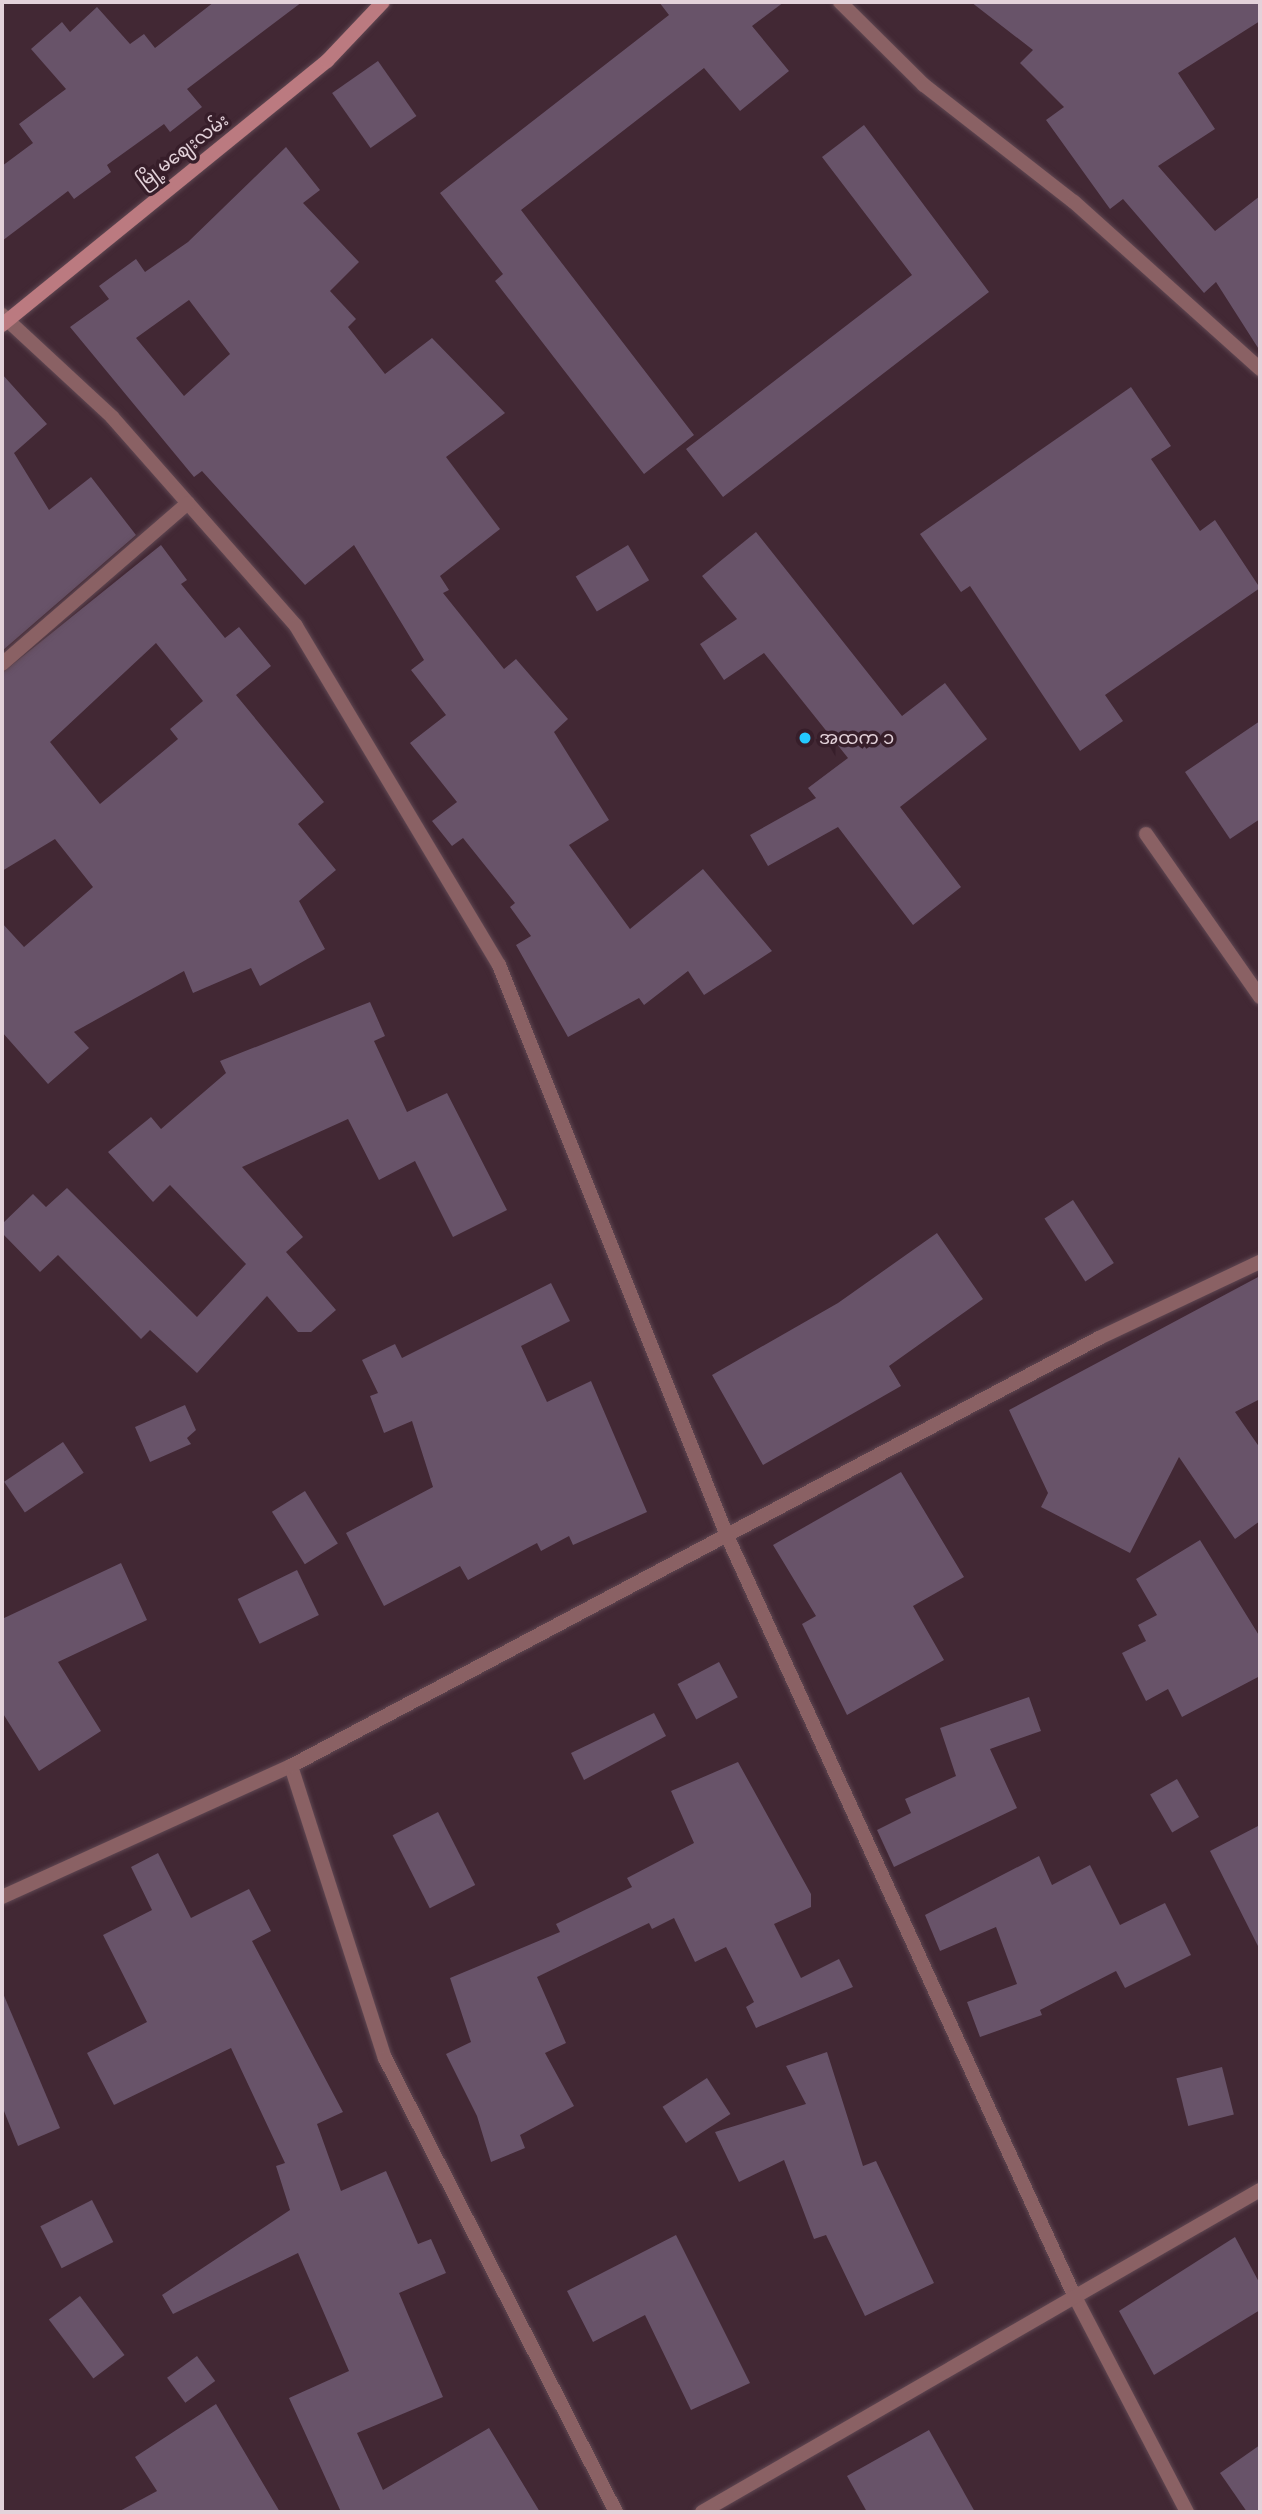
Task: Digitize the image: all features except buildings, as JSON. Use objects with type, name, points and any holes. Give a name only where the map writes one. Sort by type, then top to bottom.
[{"type":"main road","name":"မြို့မဈေးလမ်း","points":[[4,320],[123,221],[327,61],[383,2]]},
{"type":"street","points":[[840,2],[924,85],[1074,202],[1260,369]]},
{"type":"street","points":[[4,320],[113,417],[296,626],[499,965],[728,1538],[1074,2295],[1187,2512]]},
{"type":"street","points":[[2,664],[188,503]]},
{"type":"street","points":[[1146,834],[1260,997]]},
{"type":"street","points":[[2,1897],[291,1766],[728,1538],[1099,1338],[1260,1262]]},
{"type":"street","points":[[291,1766],[385,2058],[616,2512]]},
{"type":"street","points":[[702,2512],[1260,2190]]},
{"type":"place","name":"အထက ၁","points":[[805,738]]}]
